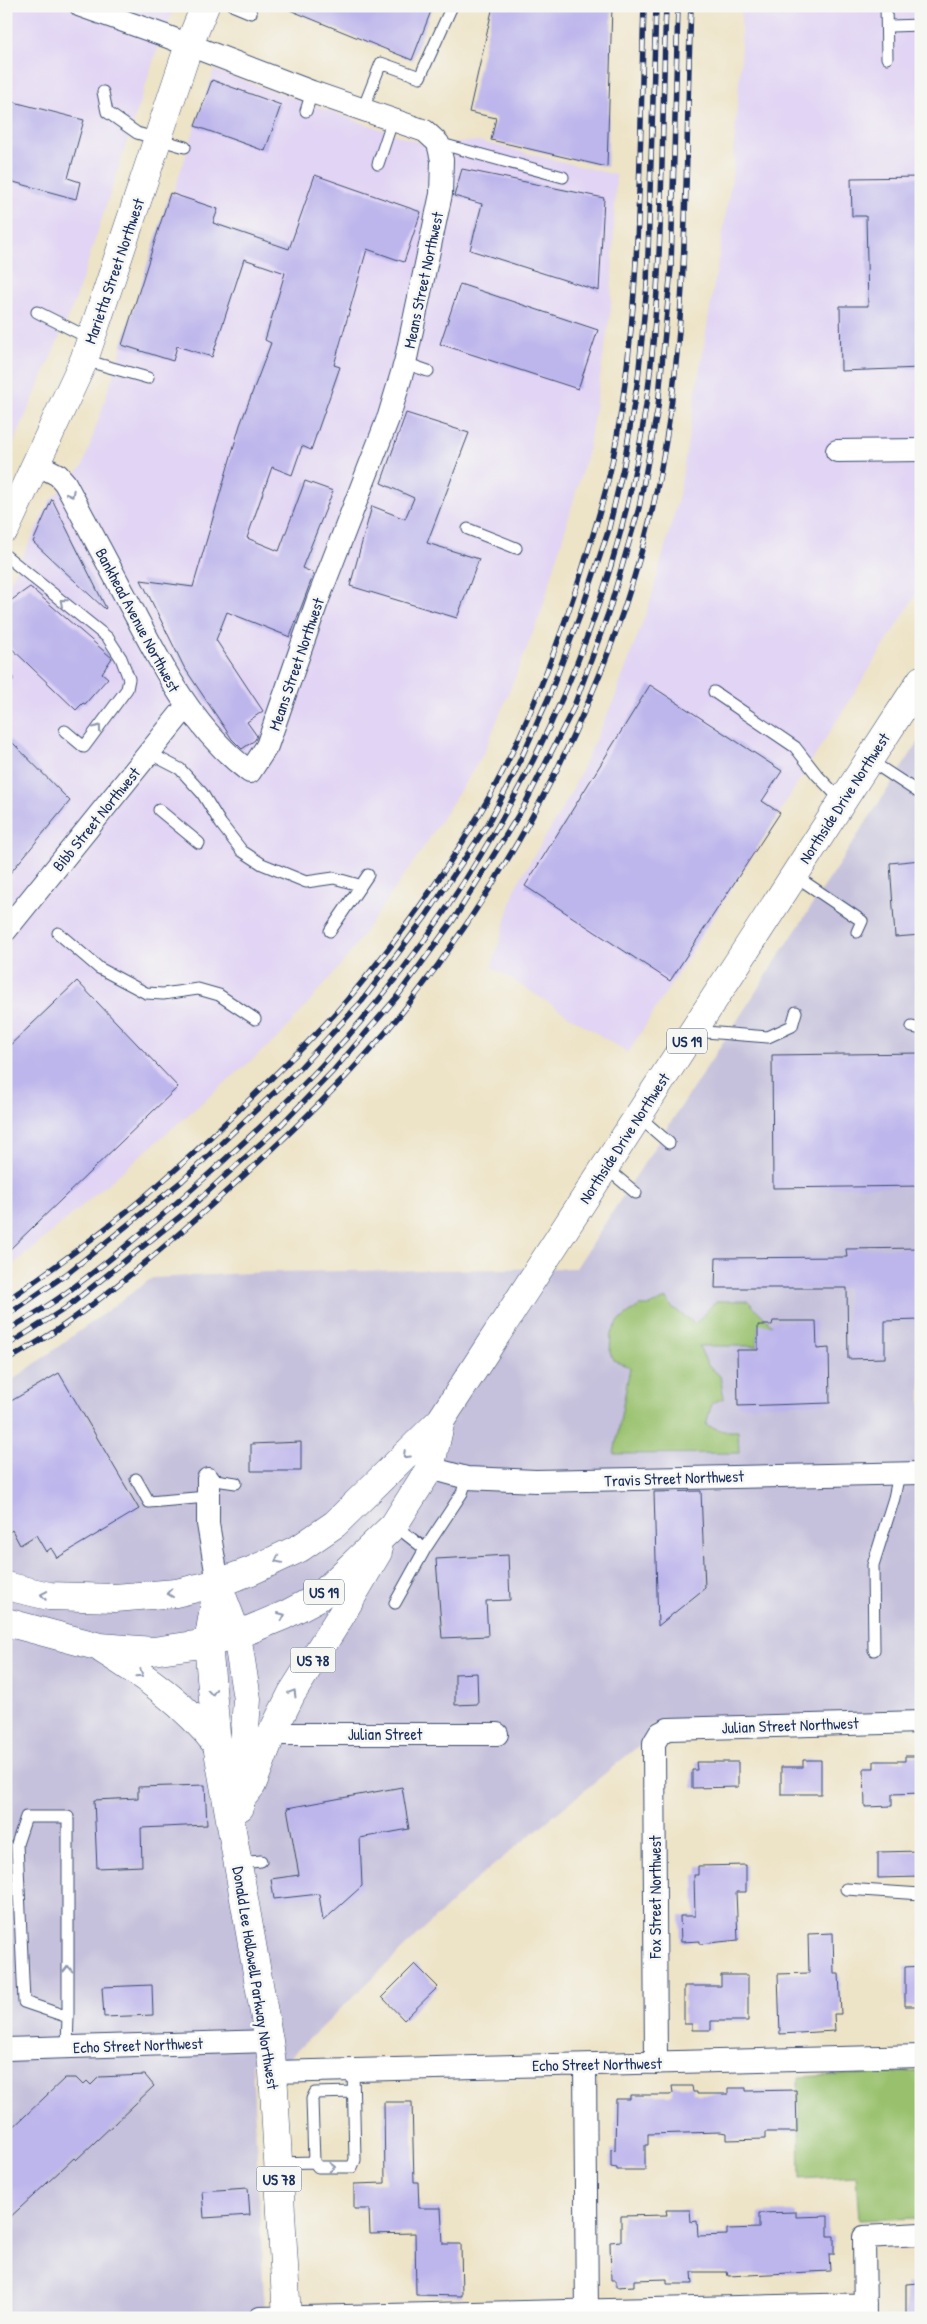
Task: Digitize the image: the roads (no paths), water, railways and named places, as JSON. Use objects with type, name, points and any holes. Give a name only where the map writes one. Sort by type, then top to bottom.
[{"type":"main road","name":"Marietta Street Northwest","points":[[6,528],[87,350],[189,45],[205,6]]},
{"type":"main road","name":"Northside Drive Northwest","points":[[6,1586],[50,1596],[115,1598],[176,1592],[218,1583],[275,1562],[335,1524],[441,1420],[921,680]]},
{"type":"main road","name":"Northside Drive Northwest","points":[[6,1622],[100,1647],[153,1651],[208,1643],[237,1635],[285,1615],[319,1597],[394,1525],[430,1468],[441,1420]]},
{"type":"main road","name":"US 78","points":[[241,1799],[252,1785],[273,1731],[292,1693],[340,1617],[394,1525]]},
{"type":"main road","name":"Donald Lee Hollowell Parkway Northwest","points":[[218,1583],[237,1635],[248,1699],[241,1799],[246,1858],[273,2072],[287,2317]]},
{"type":"main road","name":"Donald Lee Hollowell Parkway Northwest","points":[[218,1583],[208,1643],[217,1745],[246,1858]]},
{"type":"main road","points":[[100,1647],[163,1690],[201,1725],[217,1745]]},
{"type":"street","points":[[81,6],[189,45],[309,101],[363,108],[426,131],[438,143]]},
{"type":"street","name":"Means Street Northwest","points":[[250,772],[267,746],[317,602],[389,416],[405,363],[440,194],[442,160],[438,143]]},
{"type":"street","points":[[837,451],[921,450]]},
{"type":"street","name":"Bankhead Avenue Northwest","points":[[35,464],[58,474],[65,483],[148,640],[186,707],[227,756],[250,772]]},
{"type":"street","name":"Bibb Street Northwest","points":[[6,930],[28,892],[149,753],[186,707]]},
{"type":"street","name":"Travis Street Northwest","points":[[430,1468],[466,1478],[555,1481],[910,1474]]},
{"type":"street","points":[[207,1488],[208,1524],[218,1583]]},
{"type":"street","name":"Julian Street Northwest","points":[[660,1733],[668,1729],[921,1722]]},
{"type":"street","name":"Julian Street","points":[[273,1731],[285,1734],[497,1734]]},
{"type":"street","name":"Fox Street Northwest","points":[[656,2063],[654,1743],[660,1733]]},
{"type":"street","name":"Echo Street Northwest","points":[[6,2049],[269,2041]]},
{"type":"street","name":"Echo Street Northwest","points":[[273,2072],[921,2056]]},
{"type":"street","points":[[584,2064],[587,2314]]},
{"type":"street","points":[[260,2318],[865,2311],[864,2237],[921,2234]]},
{"type":"lane","points":[[234,6],[251,13]]},
{"type":"lane","points":[[363,108],[381,63],[420,77],[452,6]]},
{"type":"lane","points":[[886,6],[889,26],[887,58]]},
{"type":"lane","points":[[889,26],[921,25]]},
{"type":"lane","points":[[103,92],[107,112],[137,133],[185,147]]},
{"type":"lane","points":[[378,164],[393,119]]},
{"type":"lane","points":[[438,143],[563,178]]},
{"type":"lane","points":[[37,312],[87,350],[148,378]]},
{"type":"lane","points":[[405,363],[428,371]]},
{"type":"lane","points":[[468,529],[516,548]]},
{"type":"lane","points":[[6,556],[108,638],[121,658],[129,679],[127,690],[84,747],[64,731]]},
{"type":"lane","points":[[714,692],[796,747],[817,775],[842,801]]},
{"type":"lane","points":[[149,753],[180,769],[202,793],[221,824],[242,851],[262,864],[306,882],[334,878],[359,885]]},
{"type":"lane","points":[[869,760],[921,794]]},
{"type":"lane","points":[[159,810],[199,843]]},
{"type":"lane","points":[[330,931],[368,874]]},
{"type":"lane","points":[[794,876],[862,920],[858,932]]},
{"type":"lane","points":[[58,934],[99,968],[146,993],[163,994],[198,989],[218,995],[255,1019]]},
{"type":"lane","points":[[693,1031],[768,1037],[792,1026],[796,1012]]},
{"type":"lane","points":[[638,1116],[669,1143]]},
{"type":"lane","points":[[605,1167],[636,1193]]},
{"type":"lane","points":[[874,1650],[873,1565],[894,1498],[910,1474]]},
{"type":"lane","points":[[136,1478],[149,1502],[236,1483]]},
{"type":"lane","points":[[395,1603],[425,1549],[462,1492],[466,1478]]},
{"type":"lane","points":[[394,1525],[425,1549]]},
{"type":"lane","points":[[68,2017],[24,2002],[17,1844],[26,1817],[68,1818],[68,2017],[68,2047]]},
{"type":"lane","points":[[846,1890],[921,1894]]},
{"type":"lane","points":[[353,2070],[353,2092],[348,2114],[349,2139],[355,2160],[352,2167],[318,2167],[314,2162],[317,2139],[316,2116],[312,2099],[315,2093],[353,2092]]},
{"type":"lane","points":[[278,2163],[314,2162]]},
{"type":"railway","points":[[6,1301],[92,1238],[155,1188],[220,1128],[328,1021],[386,951],[434,886],[477,818],[508,761],[534,702],[569,610],[597,522],[612,463],[622,407],[634,293],[640,178],[644,6]]},
{"type":"railway","points":[[6,1316],[68,1273],[182,1181],[300,1068],[362,1001],[426,916],[488,824],[513,776],[548,699],[579,618],[608,532],[624,464],[638,379],[647,285],[656,6]]},
{"type":"railway","points":[[6,1331],[59,1298],[136,1237],[253,1133],[296,1093],[323,1064],[383,995],[438,920],[489,841],[534,758],[573,673],[605,585],[629,495],[646,405],[652,356],[659,256],[666,6]]},
{"type":"railway","points":[[6,1346],[66,1308],[182,1215],[281,1125],[333,1071],[396,998],[454,919],[524,806],[573,709],[609,611],[639,508],[658,407],[671,268],[678,6]]},
{"type":"railway","points":[[6,1361],[66,1324],[153,1256],[276,1146],[345,1078],[388,1030],[449,949],[488,892],[524,832],[556,771],[586,708],[612,644],[634,578],[652,511],[665,449],[674,386],[684,260],[691,6]]}]
